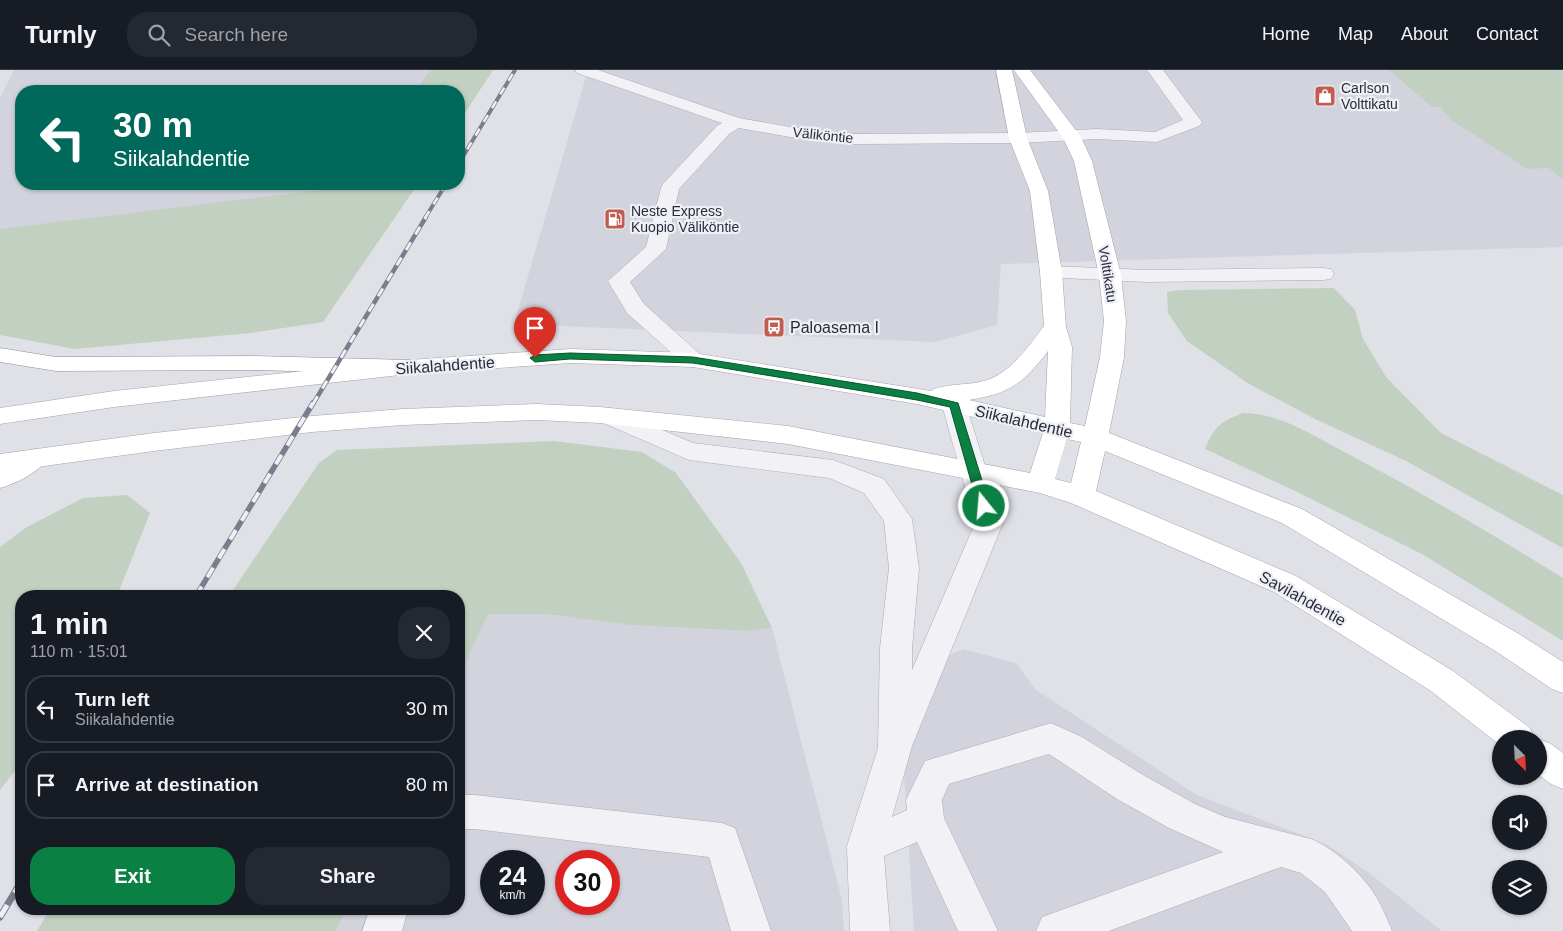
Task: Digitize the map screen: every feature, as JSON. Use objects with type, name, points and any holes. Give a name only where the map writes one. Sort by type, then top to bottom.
[{"type":"main road","points":[[0,463],[154,442],[403,417],[537,412],[610,416],[788,435],[1040,484],[1057,429],[1060,347],[1055,327],[1051,272],[1039,191],[1018,138],[1004,70]]},
{"type":"main road","name":"Volttikatu","points":[[1022,70],[1072,137],[1083,162],[1110,275],[1115,321],[1112,357],[1081,496]]},
{"type":"main road","points":[[917,396],[973,392],[1007,381],[1038,350],[1055,327]]},
{"type":"main road","points":[[0,356],[56,364],[252,363],[409,367]]},
{"type":"main road","name":"Siikalahdentie","points":[[0,416],[114,399],[409,367],[570,356],[693,360],[917,396],[1095,437]]},
{"type":"main road","points":[[1095,437],[1292,516],[1508,643],[1563,679]]},
{"type":"main road","points":[[0,479],[35,458]]},
{"type":"main road","name":"Savilahdentie","points":[[1040,484],[1081,496],[1285,584],[1442,681],[1506,730]]},
{"type":"main road","points":[[1548,762],[1563,773]]},
{"type":"street","name":"Väliköntie","points":[[583,70],[736,122],[790,132],[855,140],[1072,137],[1097,134],[1157,137],[1193,122],[1154,70]]},
{"type":"street","points":[[693,360],[635,308],[619,281],[656,249],[670,188],[723,130],[736,122]]},
{"type":"street","points":[[1051,272],[1146,276],[1323,274]]},
{"type":"street","points":[[870,931],[865,846],[896,748],[989,523],[954,405]]},
{"type":"street","points":[[610,416],[689,451],[833,469],[874,486],[898,519],[904,568],[896,648],[896,748]]},
{"type":"street","points":[[978,931],[926,820],[924,800],[937,772],[1051,738],[1070,748],[1130,787],[1182,816],[1223,834],[1311,857],[1338,878],[1365,914],[1372,931]]},
{"type":"street","points":[[465,812],[722,841],[751,931]]},
{"type":"street","points":[[865,846],[926,820]]},
{"type":"street","points":[[1056,931],[1281,849]]},
{"type":"street","points":[[382,931],[387,915]]},
{"type":"shaded area","points":[[14,70],[431,70],[419,85],[15,85],[15,190],[322,190],[0,236],[0,98]]},
{"type":"shaded area","points":[[588,70],[1440,70],[1563,167],[1563,247],[1001,264],[997,325],[935,342],[514,324]]},
{"type":"shaded area","points":[[488,614],[546,614],[630,625],[748,631],[772,628],[842,900],[844,931],[336,931],[343,915],[465,915],[465,665]]},
{"type":"shaded area","points":[[963,649],[1016,663],[1036,690],[1197,795],[1328,845],[1373,876],[1442,931],[914,931],[898,678]]},
{"type":"green space","points":[[431,70],[493,70],[465,113],[465,85],[419,85]]},
{"type":"green space","points":[[1389,70],[1563,70],[1563,179],[1549,168],[1527,169],[1453,121],[1440,107],[1432,107]]},
{"type":"green space","points":[[320,190],[414,190],[323,322],[251,333],[75,349],[0,335],[0,229]]},
{"type":"green space","points":[[1334,288],[1355,310],[1363,339],[1386,377],[1441,433],[1563,495],[1563,548],[1406,461],[1317,420],[1249,384],[1187,341],[1168,313],[1167,292],[1180,290]]},
{"type":"green space","points":[[1243,413],[1272,417],[1313,435],[1432,500],[1563,578],[1563,641],[1422,554],[1205,449],[1219,426]]},
{"type":"green space","points":[[554,441],[642,452],[676,473],[741,563],[772,628],[748,631],[630,625],[546,614],[488,614],[465,665],[465,590],[233,590],[319,463],[337,450]]},
{"type":"green space","points":[[127,495],[150,513],[119,590],[15,590],[15,771],[0,790],[0,547],[27,527],[83,498]]},
{"type":"green space","points":[[46,915],[343,915],[336,931],[37,931]]},
{"type":"railway","points":[[465,153],[515,70]]},
{"type":"railway","points":[[425,218],[442,190]]},
{"type":"railway","points":[[313,404],[426,217]]},
{"type":"railway","points":[[200,590],[313,403]]},
{"type":"railway","points":[[0,917],[15,892]]},
{"type":"place","name":"Carlson Volttikatu","points":[[1325,96]]},
{"type":"place","name":"Neste Express Kuopio Väliköntie","points":[[615,219]]},
{"type":"place","name":"Paloasema I","points":[[774,327]]},
{"type":"route","points":[[535,358],[570,356],[693,360],[917,396],[954,405],[984,506]]}]
